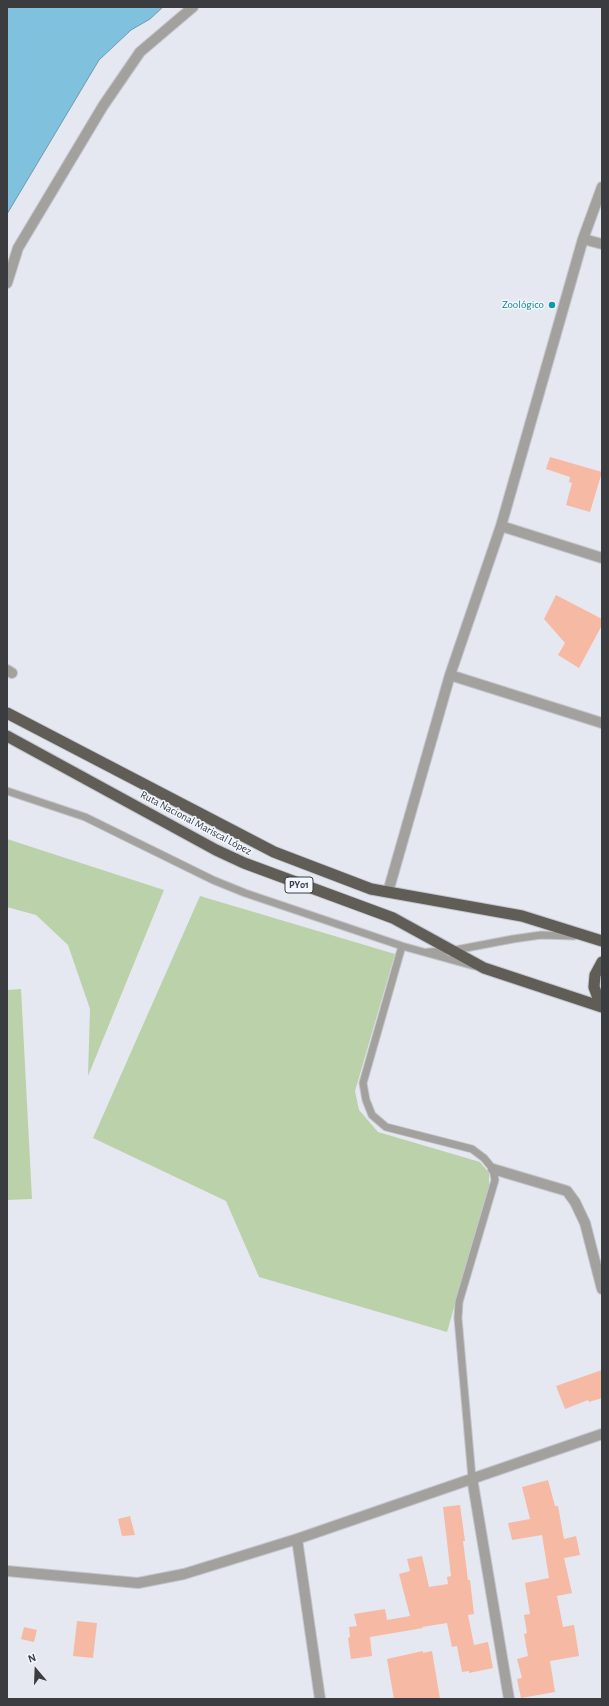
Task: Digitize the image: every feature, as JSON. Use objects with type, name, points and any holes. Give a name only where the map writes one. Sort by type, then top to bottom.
[{"type":"highway","name":"Ruta Nacional Mariscal López","points":[[7,713],[274,852],[371,889],[522,916],[602,941]]},
{"type":"highway","name":"Ruta Nacional Mariscal López","points":[[7,736],[216,850],[290,882],[393,918],[450,951],[484,968],[602,1008]]},
{"type":"highway","points":[[602,962],[595,975],[594,987],[598,998],[602,1002]]},
{"type":"street","points":[[7,283],[18,248],[103,106],[140,52],[194,7]]},
{"type":"street","points":[[388,892],[450,675],[501,526],[583,239],[602,187]]},
{"type":"street","points":[[583,239],[602,244]]},
{"type":"street","points":[[501,526],[602,558]]},
{"type":"street","points":[[450,675],[602,723]]},
{"type":"street","points":[[492,1169],[567,1191],[575,1202],[585,1223],[602,1289]]},
{"type":"street","points":[[7,1571],[138,1582],[184,1574],[297,1539],[602,1434]]},
{"type":"street","points":[[472,1478],[509,1699]]},
{"type":"street","points":[[297,1539],[320,1699]]},
{"type":"lane","points":[[7,791],[85,818],[245,894],[402,946],[484,968]]},
{"type":"lane","points":[[422,952],[450,951],[541,935],[590,937]]},
{"type":"lane","points":[[402,946],[363,1083],[366,1100],[372,1115],[386,1127],[472,1149],[484,1158],[492,1169],[495,1180],[459,1302],[458,1318],[472,1478]]},
{"type":"green space","points":[[7,839],[164,890],[88,1076],[90,1009],[68,945],[36,915],[7,907]]},
{"type":"green space","points":[[200,896],[395,954],[355,1091],[359,1110],[378,1132],[480,1162],[489,1173],[489,1187],[447,1332],[259,1277],[226,1201],[93,1138]]},
{"type":"green space","points":[[21,989],[32,1199],[7,1200],[7,990]]},
{"type":"water","points":[[7,7],[163,7],[150,19],[131,30],[99,60],[7,214]]},
{"type":"building","points":[[550,457],[602,472],[590,512],[566,505],[572,483],[569,482],[570,477],[546,469]]},
{"type":"building","points":[[556,595],[602,619],[602,625],[579,668],[558,655],[565,643],[544,619]]},
{"type":"building","points":[[602,1370],[602,1398],[589,1402],[588,1400],[565,1409],[556,1386]]},
{"type":"building","points":[[548,1480],[555,1506],[558,1506],[564,1539],[576,1536],[580,1555],[564,1558],[572,1593],[557,1596],[563,1627],[574,1625],[579,1656],[550,1661],[555,1692],[521,1698],[517,1679],[522,1678],[517,1659],[528,1656],[524,1634],[527,1633],[524,1615],[530,1614],[525,1583],[549,1578],[542,1535],[512,1540],[508,1523],[530,1519],[522,1487]]},
{"type":"building","points":[[460,1505],[468,1580],[470,1580],[474,1614],[468,1615],[474,1645],[488,1642],[493,1668],[469,1673],[469,1671],[462,1672],[457,1646],[452,1647],[447,1623],[370,1637],[372,1656],[351,1659],[348,1638],[350,1637],[349,1627],[357,1626],[354,1614],[385,1609],[387,1620],[410,1616],[399,1574],[410,1571],[407,1559],[422,1556],[429,1587],[448,1584],[447,1577],[451,1576],[443,1507]]},
{"type":"building","points":[[130,1516],[135,1535],[122,1536],[118,1519]]},
{"type":"building","points":[[77,1621],[97,1623],[93,1658],[73,1656]]},
{"type":"building","points":[[24,1627],[37,1630],[34,1642],[21,1639]]},
{"type":"building","points":[[423,1651],[423,1653],[432,1651],[440,1699],[394,1699],[387,1659]]},
{"type":"place","name":"Zoológico","points":[[552,305]]}]
